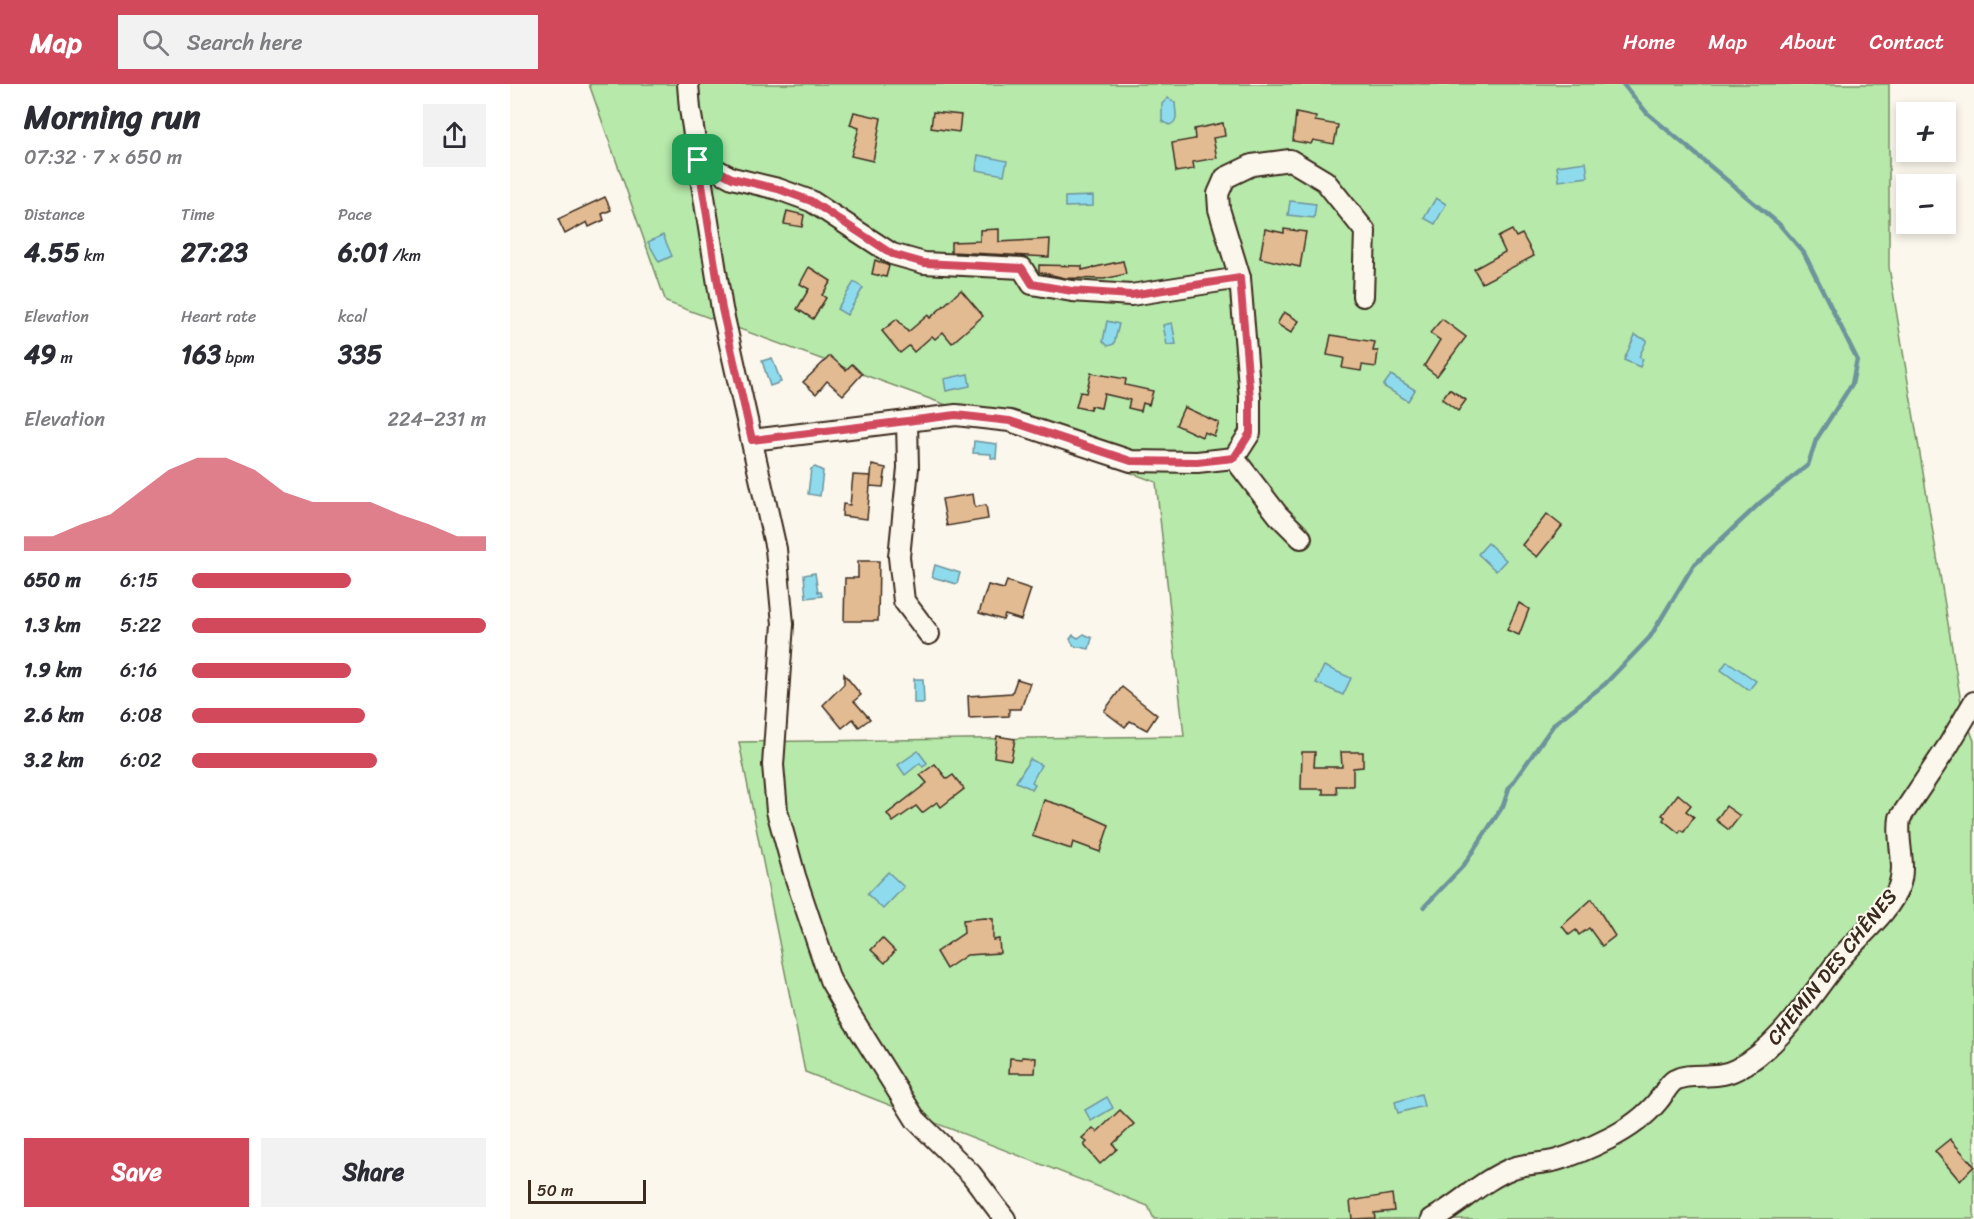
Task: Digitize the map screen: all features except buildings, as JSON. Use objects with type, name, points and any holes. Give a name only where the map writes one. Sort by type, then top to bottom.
[{"type":"street","points":[[688,84],[722,309],[776,549],[783,624],[773,765],[777,811],[795,876],[830,980],[849,1014],[916,1120],[971,1174],[1005,1219]]},
{"type":"street","points":[[698,160],[732,178],[778,189],[811,201],[892,254],[924,263],[1022,268],[1032,284],[1072,291],[1131,295],[1240,278]]},
{"type":"street","points":[[1234,458],[1250,433],[1250,398],[1240,278],[1219,209],[1218,194],[1225,178],[1252,165],[1290,160],[1325,181],[1365,231],[1363,296]]},
{"type":"street","points":[[752,440],[956,415],[1010,421],[1131,461],[1197,462],[1234,458]]},
{"type":"street","points":[[906,421],[908,468],[899,557],[904,601],[929,634]]},
{"type":"street","points":[[1234,458],[1278,514],[1301,538]]},
{"type":"street","name":"CHEMIN DES CHÊNES","points":[[1432,1219],[1488,1179],[1515,1167],[1558,1160],[1608,1139],[1636,1122],[1658,1102],[1672,1081],[1683,1076],[1716,1077],[1737,1069],[1760,1053],[1797,1015],[1839,960],[1886,908],[1899,887],[1902,872],[1900,818],[1974,702]]},
{"type":"green space","points":[[589,84],[1889,84],[1889,267],[1962,708],[1974,741],[1974,1219],[1154,1219],[1148,1206],[805,1072],[739,742],[1184,736],[1156,482],[666,302]]},
{"type":"water","points":[[1168,98],[1175,103],[1176,116],[1175,121],[1169,125],[1162,121],[1162,104]]},
{"type":"water","points":[[978,155],[1007,161],[1004,175],[976,170]]},
{"type":"water","points":[[1586,162],[1588,177],[1559,181],[1557,166]]},
{"type":"water","points":[[1093,196],[1093,206],[1065,207],[1065,197]]},
{"type":"water","points":[[1436,198],[1446,204],[1435,224],[1424,218]]},
{"type":"water","points":[[1290,201],[1316,204],[1314,218],[1288,215]]},
{"type":"water","points":[[663,235],[672,256],[659,262],[648,242]]},
{"type":"water","points":[[854,282],[863,288],[847,315],[837,309]]},
{"type":"water","points":[[1107,321],[1119,324],[1114,344],[1108,346],[1103,341]]},
{"type":"water","points":[[1172,323],[1176,344],[1167,345],[1163,325]]},
{"type":"water","points":[[1635,335],[1647,340],[1639,357],[1643,359],[1640,367],[1624,360]]},
{"type":"water","points":[[772,358],[781,382],[770,386],[762,361]]},
{"type":"water","points":[[968,374],[970,386],[946,391],[944,379]]},
{"type":"water","points":[[1391,375],[1415,390],[1408,401],[1383,386]]},
{"type":"water","points":[[974,441],[997,444],[996,459],[991,458],[991,454],[973,453]]},
{"type":"water","points":[[815,467],[823,471],[820,496],[808,494],[811,469]]},
{"type":"water","points":[[1488,543],[1506,560],[1496,571],[1478,554]]},
{"type":"water","points":[[935,565],[960,573],[957,584],[932,577]]},
{"type":"water","points":[[815,573],[818,592],[821,592],[822,596],[806,598],[804,575]]},
{"type":"water","points":[[1084,634],[1092,638],[1089,649],[1074,646],[1070,639],[1073,635],[1078,638]]},
{"type":"water","points":[[1727,661],[1756,681],[1749,690],[1721,670]]},
{"type":"water","points":[[1324,666],[1351,678],[1343,695],[1316,683]]},
{"type":"water","points":[[914,679],[923,679],[924,703],[914,703]]},
{"type":"water","points":[[918,751],[927,763],[923,767],[920,763],[905,775],[898,765]]},
{"type":"water","points":[[1030,759],[1041,765],[1032,782],[1035,784],[1032,789],[1016,782]]},
{"type":"water","points":[[888,872],[904,887],[883,909],[867,894]]},
{"type":"water","points":[[1421,1094],[1424,1106],[1398,1113],[1395,1102]]},
{"type":"water","points":[[1107,1097],[1113,1108],[1091,1121],[1085,1110]]},
{"type":"waterway","points":[[1424,907],[1464,865],[1503,806],[1509,788],[1555,723],[1605,684],[1650,637],[1693,566],[1761,502],[1808,465],[1816,440],[1852,384],[1857,359],[1804,253],[1779,224],[1647,113],[1623,84]]},
{"type":"route","points":[[698,160],[732,178],[778,189],[811,201],[892,254],[924,263],[1022,268],[1032,284],[1072,291],[1131,295],[1240,278],[1250,398],[1250,433],[1234,458],[1197,462],[1131,461],[1010,421],[956,415],[752,440],[722,309],[698,160]]}]
